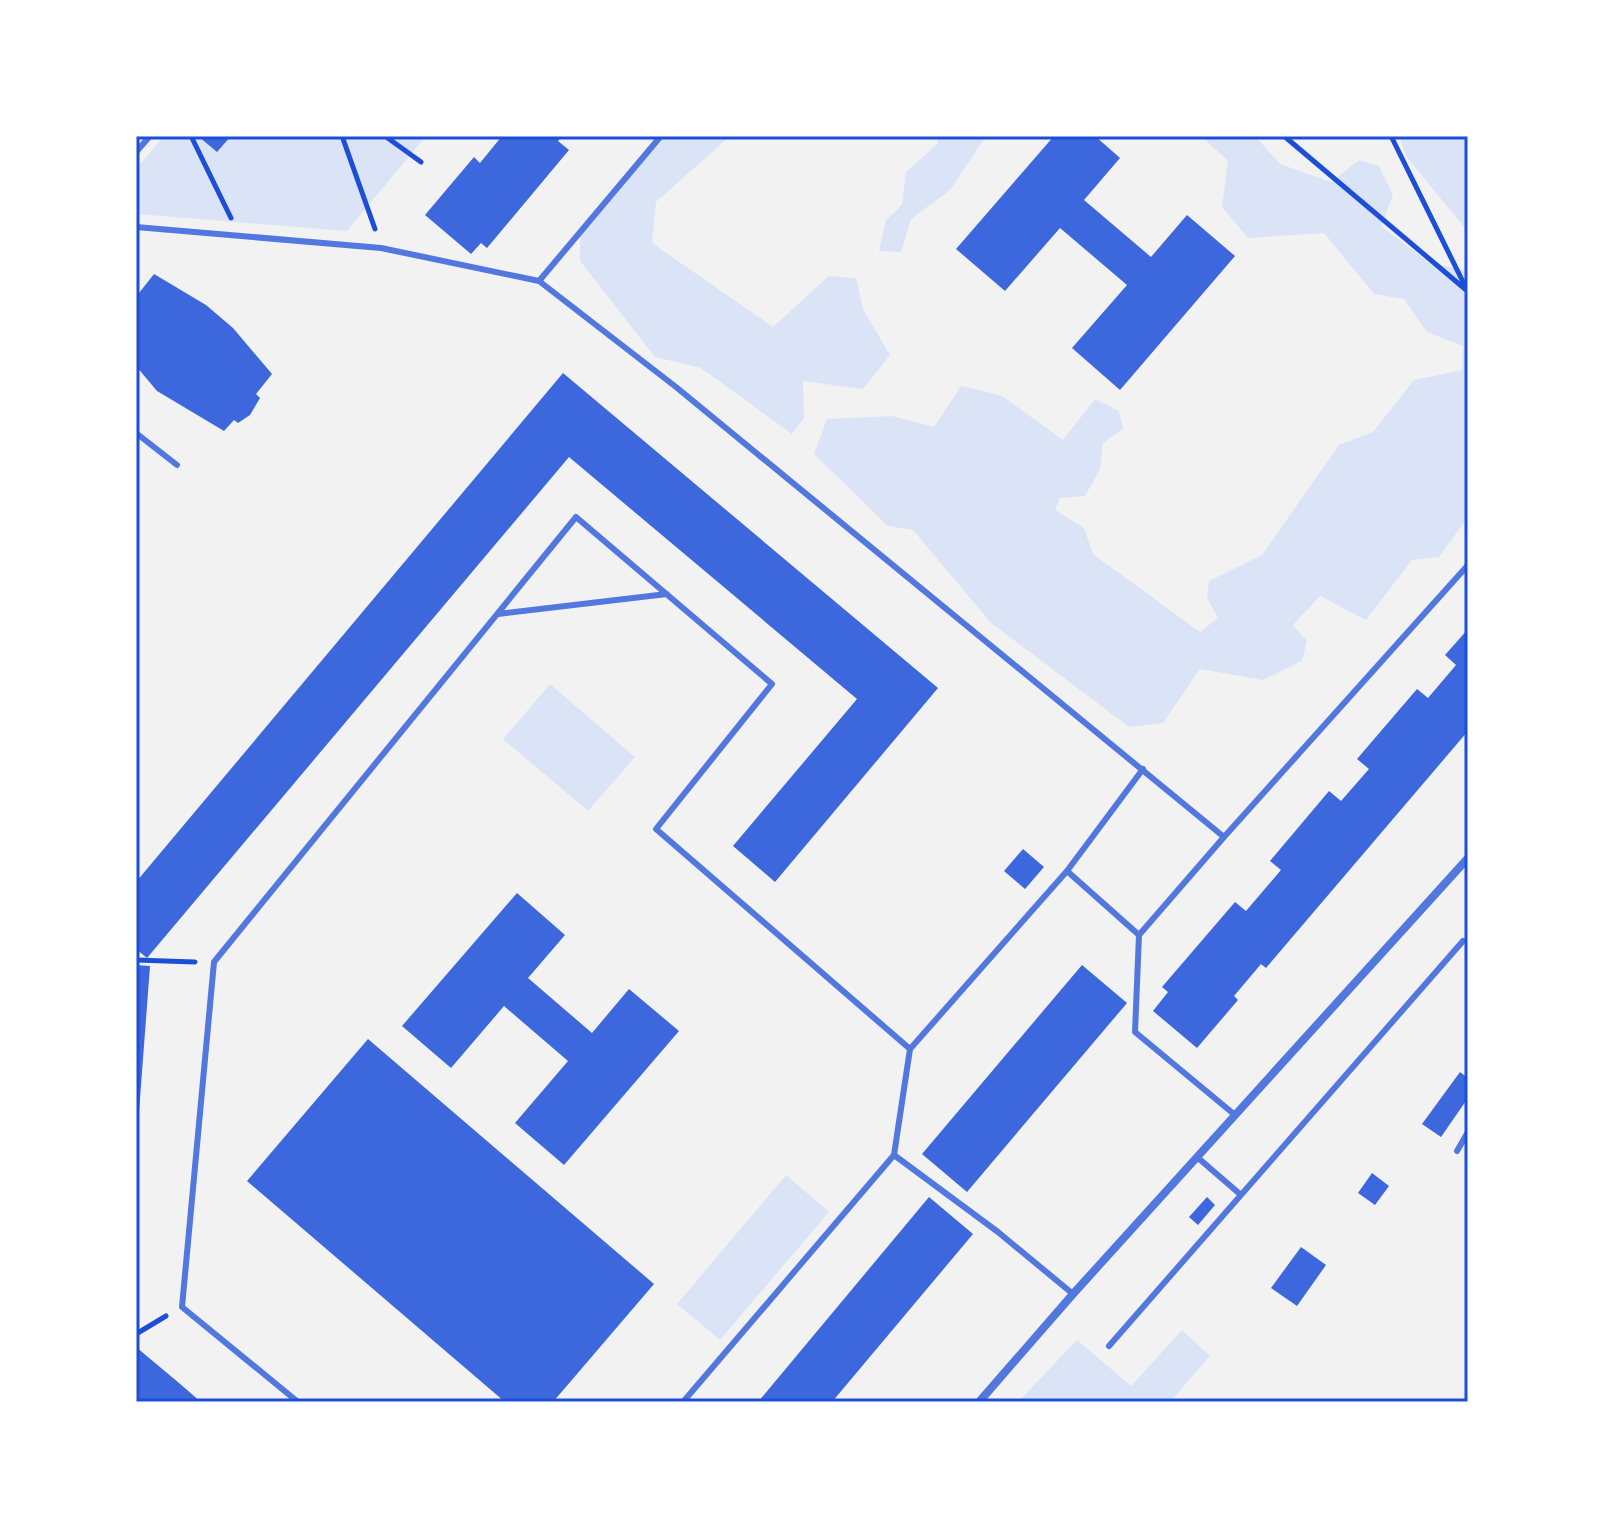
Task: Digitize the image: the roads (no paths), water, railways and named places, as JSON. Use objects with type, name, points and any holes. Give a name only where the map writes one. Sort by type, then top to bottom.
[{"type":"street","points":[[979,1402],[1468,858]]},
{"type":"lane","points":[[136,152],[150,136]]},
{"type":"lane","points":[[539,281],[661,136]]},
{"type":"lane","points":[[136,227],[381,248],[539,281],[676,387],[1224,837]]},
{"type":"lane","points":[[136,433],[177,465]]},
{"type":"lane","points":[[298,1402],[182,1307],[214,962],[576,517],[772,684],[656,829],[910,1049]]},
{"type":"lane","points":[[1235,1115],[1135,1032],[1139,935],[1468,565]]},
{"type":"lane","points":[[498,614],[667,594]]},
{"type":"lane","points":[[683,1402],[894,1155],[910,1049],[1067,871],[1143,769]]},
{"type":"lane","points":[[1067,871],[1139,935]]},
{"type":"lane","points":[[1109,1346],[1463,941]]},
{"type":"lane","points":[[1457,1151],[1468,1132]]},
{"type":"lane","points":[[894,1155],[998,1232],[1073,1294]]},
{"type":"lane","points":[[1197,1157],[1241,1195]]}]
